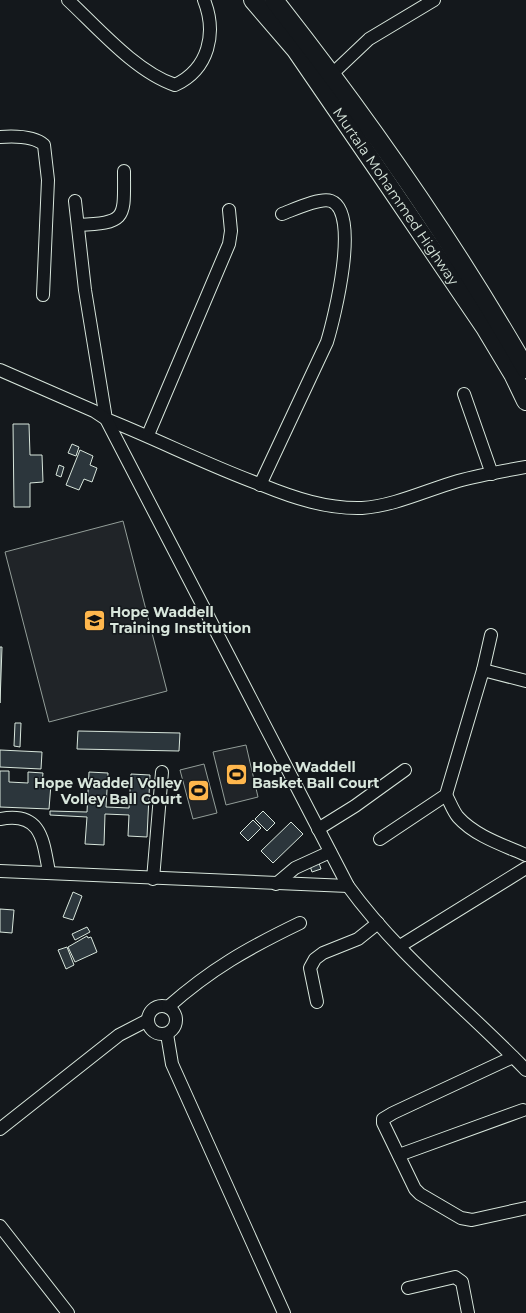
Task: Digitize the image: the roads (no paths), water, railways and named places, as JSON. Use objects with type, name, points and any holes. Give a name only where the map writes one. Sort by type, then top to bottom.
[{"type":"highway","name":"Murtala Mohammed Highway","points":[[253,0],[296,50],[381,174],[486,329],[513,374],[526,401]]},
{"type":"highway","name":"Murtala Mohammed Highway","points":[[274,0],[331,75],[405,179],[503,328],[526,369]]},
{"type":"street","points":[[68,0],[137,64],[162,80],[175,85],[188,79],[200,64],[210,41],[210,14],[204,0]]},
{"type":"street","points":[[331,75],[369,39],[434,0]]},
{"type":"street","points":[[0,136],[28,138],[40,141],[44,145],[48,180],[43,295]]},
{"type":"street","points":[[78,225],[98,224],[114,221],[119,218],[124,201],[124,171]]},
{"type":"street","points":[[260,485],[327,342],[334,318],[344,265],[345,245],[342,217],[340,209],[332,201],[323,200],[282,214]]},
{"type":"street","points":[[75,201],[85,290],[106,419],[318,829],[348,886],[378,922],[400,946],[526,1070]]},
{"type":"street","points":[[148,435],[228,244],[231,231],[229,210]]},
{"type":"street","points":[[0,370],[94,411],[106,419],[148,435],[228,473],[310,502],[334,507],[363,508],[388,502],[459,480],[526,467]]},
{"type":"street","points":[[464,394],[492,474]]},
{"type":"street","points":[[380,839],[446,795],[483,670],[491,635]]},
{"type":"street","points":[[483,670],[526,681]]},
{"type":"street","points":[[318,829],[355,806],[405,770]]},
{"type":"street","points":[[153,879],[162,772]]},
{"type":"street","points":[[446,795],[457,816],[466,825],[483,836],[526,855]]},
{"type":"street","points":[[0,819],[24,819],[35,824],[41,834],[49,872]]},
{"type":"street","points":[[276,884],[294,868],[330,852]]},
{"type":"street","points":[[400,946],[526,868]]},
{"type":"street","points":[[0,871],[49,872],[153,879],[229,880],[276,884],[348,886]]},
{"type":"street","points":[[317,1002],[310,968],[314,959],[323,953],[358,938],[378,922]]},
{"type":"street","points":[[168,1007],[204,976],[229,960],[257,944],[300,923]]},
{"type":"street","points":[[163,1006],[168,1007],[175,1014],[176,1023],[174,1028],[167,1034],[162,1035],[154,1032],[148,1025],[151,1011],[154,1008],[163,1006]]},
{"type":"street","points":[[0,1128],[119,1035],[148,1020]]},
{"type":"street","points":[[167,1034],[172,1064],[284,1313]]},
{"type":"street","points":[[514,1057],[383,1119],[383,1124],[415,1189],[420,1194],[461,1218],[472,1220],[526,1208]]},
{"type":"street","points":[[399,1155],[523,1110]]},
{"type":"street","points":[[0,1226],[68,1313]]},
{"type":"street","points":[[408,1288],[455,1277],[462,1282],[468,1313]]},
{"type":"place","name":"Hope Waddell Training Institution","points":[[95,620]]},
{"type":"place","name":"Hope Waddell Basket Ball Court","points":[[236,775]]},
{"type":"place","name":"Hope Waddel Volley Volley Ball Court","points":[[198,791]]}]
